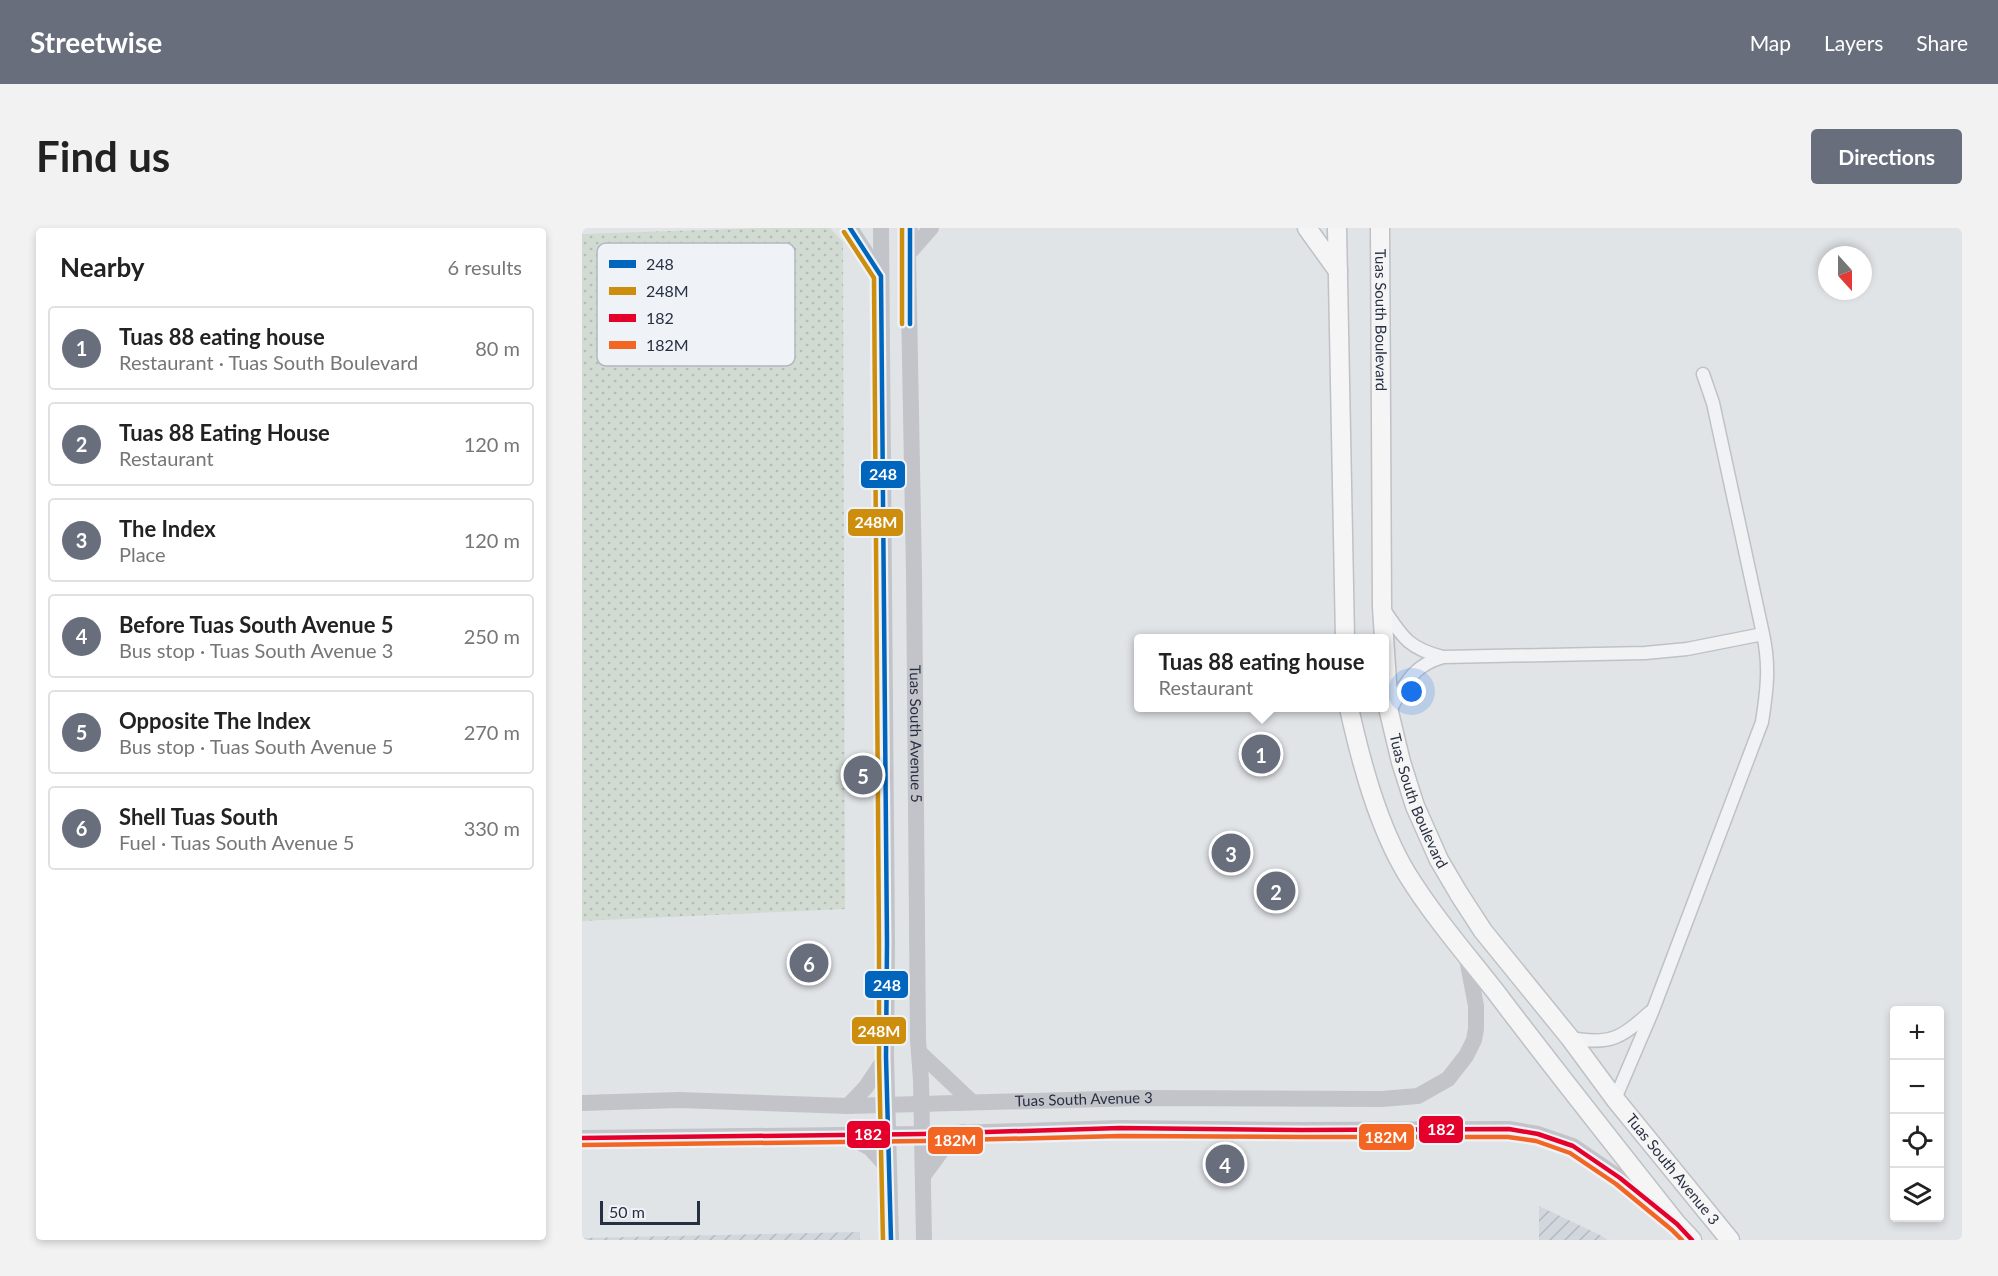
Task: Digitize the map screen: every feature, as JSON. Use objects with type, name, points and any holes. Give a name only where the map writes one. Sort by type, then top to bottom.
[{"type":"main road","points":[[850,228],[881,276]]},
{"type":"main road","name":"Tuas South Avenue 5","points":[[881,228],[886,1057],[891,1240]]},
{"type":"main road","name":"Tuas South Avenue 5","points":[[910,228],[908,254],[919,1052],[924,1240]]},
{"type":"main road","points":[[908,254],[931,228]]},
{"type":"main road","points":[[1307,228],[1338,271]]},
{"type":"main road","points":[[1337,228],[1345,634]]},
{"type":"main road","name":"Tuas South Boulevard","points":[[1380,228],[1384,634]]},
{"type":"main road","points":[[1350,712],[1368,782],[1390,841],[1407,874],[1443,926],[1677,1224]]},
{"type":"main road","name":"Tuas South Boulevard","points":[[1389,712],[1415,806],[1439,860],[1484,931],[1570,1038],[1615,1099]]},
{"type":"main road","name":"Tuas South Avenue 3","points":[[582,1102],[679,1100],[848,1106],[1140,1098],[1382,1099],[1418,1096],[1448,1079],[1466,1056],[1474,1040],[1476,1006],[1466,954]]},
{"type":"main road","points":[[919,1052],[972,1102]]},
{"type":"main road","points":[[848,1106],[866,1087],[886,1057]]},
{"type":"main road","name":"Tuas South Avenue 3","points":[[1615,1099],[1731,1240]]},
{"type":"main road","name":"Tuas South Avenue 3","points":[[582,1138],[922,1134],[1120,1128],[1509,1129],[1538,1134],[1573,1146],[1620,1178],[1677,1224],[1692,1240]]},
{"type":"main road","points":[[923,1176],[937,1154],[948,1142],[963,1132]]},
{"type":"main road","points":[[846,1135],[870,1148],[890,1169]]},
{"type":"street","points":[[1615,1099],[1653,1010],[1762,722],[1768,674],[1768,657],[1713,403],[1703,374]]},
{"type":"street","points":[[1382,607],[1405,640],[1413,646],[1443,657],[1644,654],[1687,649],[1763,634]]},
{"type":"street","points":[[1389,712],[1410,675],[1443,657]]},
{"type":"street","points":[[1570,1038],[1603,1041],[1615,1038],[1653,1010]]},
{"type":"shaded area","points":[[830,228],[843,242],[845,909],[582,921],[582,234]]},
{"type":"shaded area","points":[[1539,1206],[1600,1235],[1608,1240],[1539,1240]]},
{"type":"shaded area","points":[[860,1232],[860,1240],[582,1240],[582,1238]]},
{"type":"transit line","name":"248","points":[[850,228],[881,276],[886,1057],[891,1240]]},
{"type":"transit line","name":"248M","points":[[902,228],[902,324]]},
{"type":"transit line","name":"248","points":[[910,228],[910,324]]},
{"type":"transit line","name":"248M","points":[[844,232],[874,278],[879,1057],[883,1240]]},
{"type":"transit line","name":"182","points":[[582,1138],[922,1134],[1120,1128],[1509,1129],[1538,1134],[1573,1146],[1620,1178],[1677,1224],[1692,1240]]},
{"type":"transit line","name":"182M","points":[[582,1145],[1120,1136],[1508,1137],[1536,1141],[1570,1153],[1616,1184],[1682,1240]]},
{"type":"place","name":"Tuas 88 eating house","points":[[1261,754]]},
{"type":"place","name":"Opposite The Index","points":[[863,775]]},
{"type":"place","name":"The Index","points":[[1231,853]]},
{"type":"place","name":"Tuas 88 Eating House","points":[[1276,891]]},
{"type":"place","name":"Shell Tuas South","points":[[809,963]]},
{"type":"place","name":"Before Tuas South Avenue 5","points":[[1225,1164]]}]
